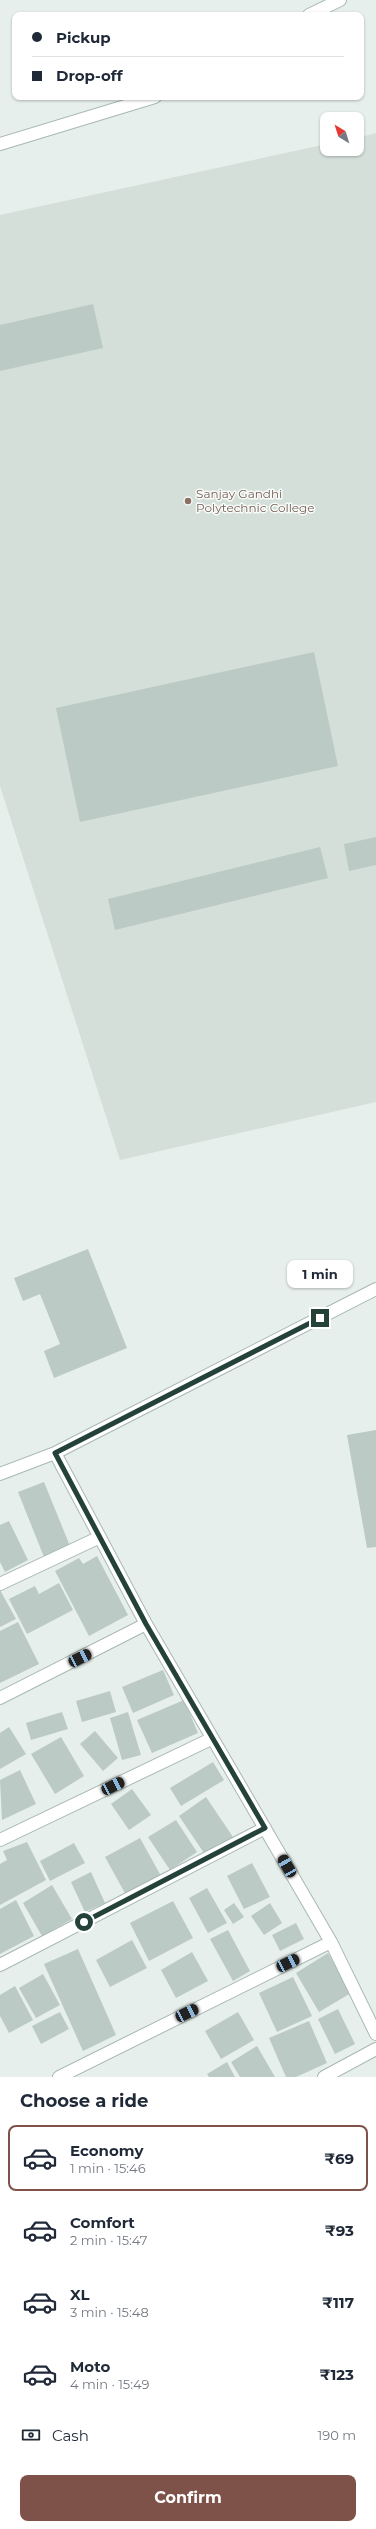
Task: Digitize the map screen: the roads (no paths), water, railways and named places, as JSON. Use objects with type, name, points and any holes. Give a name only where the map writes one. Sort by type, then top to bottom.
[{"type":"street","points":[[315,12],[340,0]]},
{"type":"street","points":[[0,144],[145,100]]},
{"type":"street","points":[[0,1474],[55,1453],[376,1289]]},
{"type":"street","points":[[55,1453],[146,1624],[211,1739],[331,1942],[376,2034]]},
{"type":"street","points":[[0,1584],[100,1537]]},
{"type":"street","points":[[0,1698],[146,1624]]},
{"type":"street","points":[[0,1840],[211,1739]]},
{"type":"street","points":[[0,1965],[265,1828]]},
{"type":"street","points":[[58,2077],[331,1942]]},
{"type":"street","points":[[324,2077],[376,2049]]},
{"type":"place","name":"Sanjay Gandhi Polytechnic College","points":[[188,501]]}]
